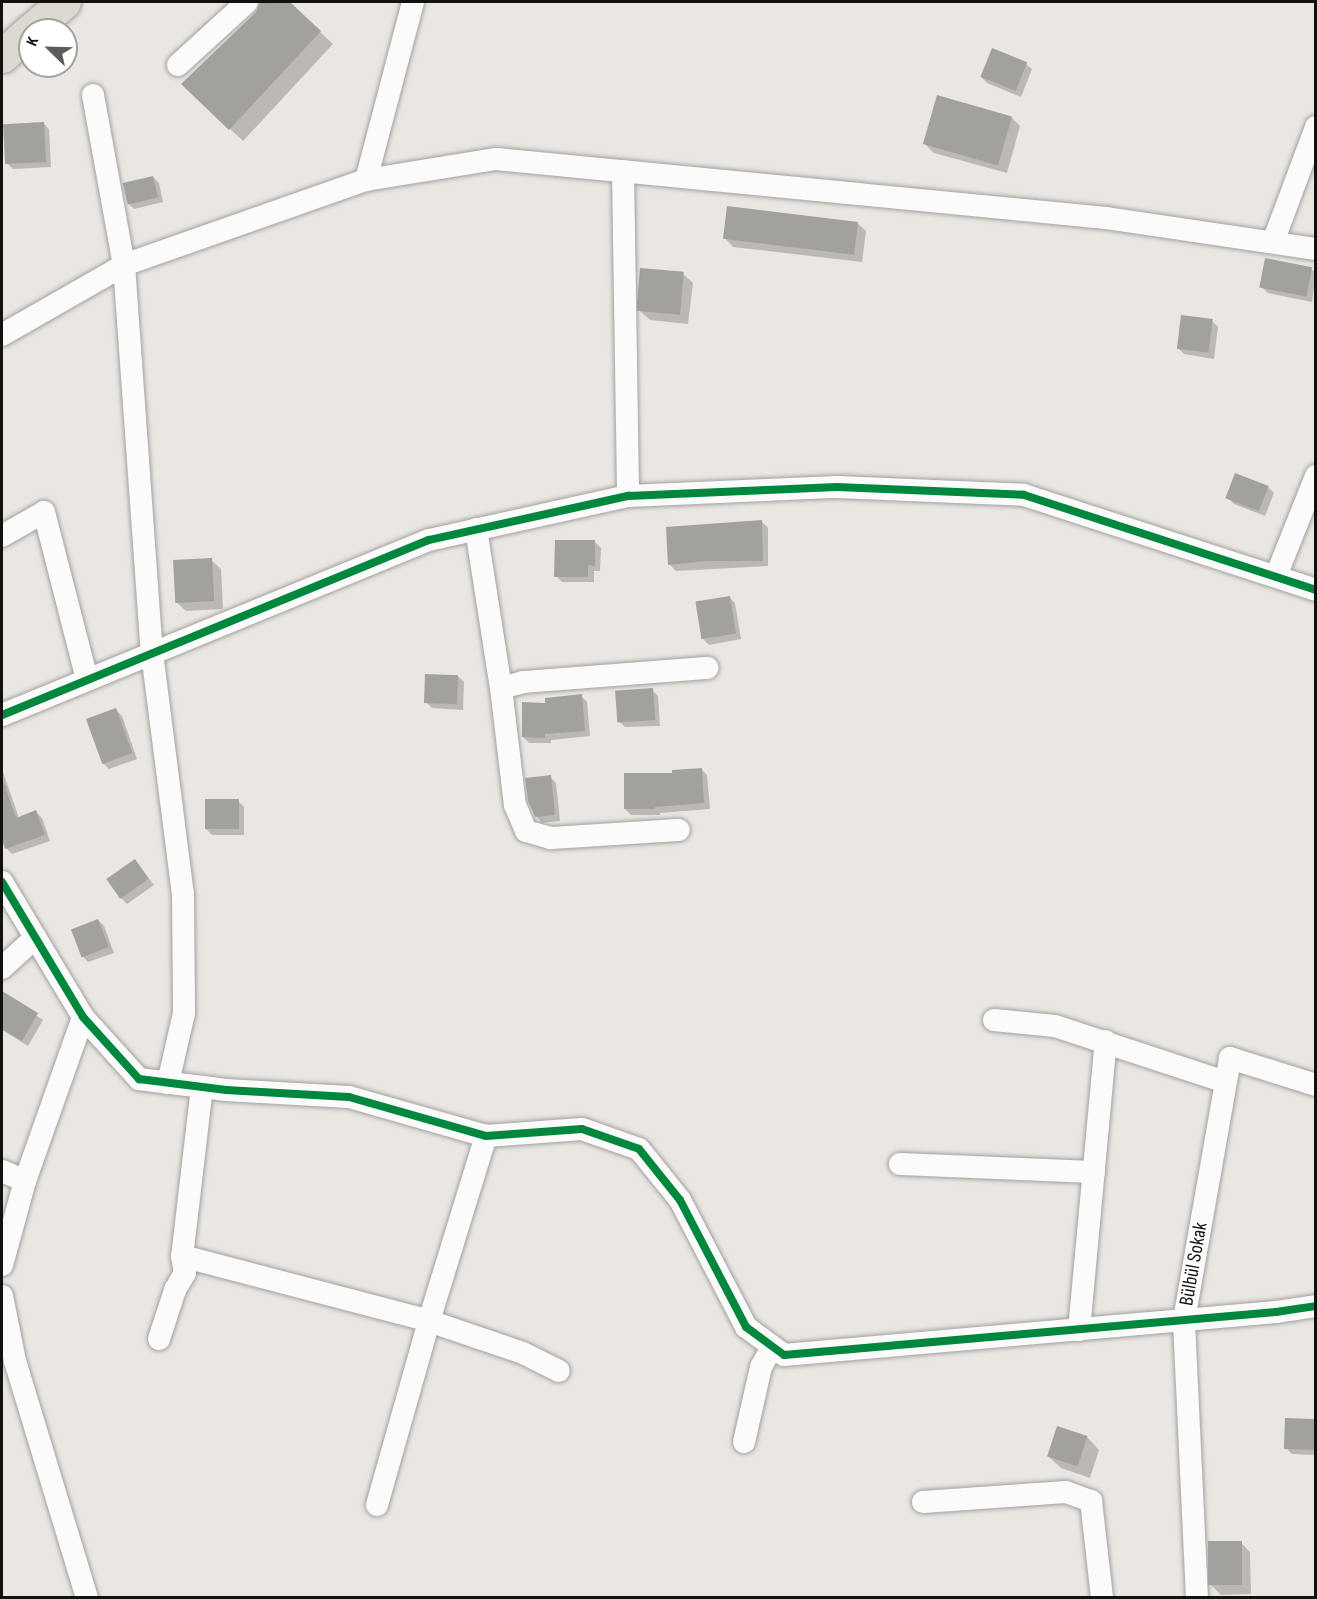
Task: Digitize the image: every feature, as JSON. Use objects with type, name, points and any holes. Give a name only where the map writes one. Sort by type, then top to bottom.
[{"type":"highway","points":[[44,18],[63,2]]},
{"type":"highway","points":[[2,56],[18,41]]},
{"type":"street","points":[[178,65],[247,2]]},
{"type":"street","points":[[366,180],[413,2]]},
{"type":"street","points":[[93,95],[124,265],[152,653],[183,894],[184,1013],[168,1083]]},
{"type":"street","points":[[1273,242],[1316,127]]},
{"type":"street","points":[[2,335],[124,265],[366,180],[496,159],[1106,218],[1316,249]]},
{"type":"street","points":[[623,171],[628,496]]},
{"type":"street","points":[[1276,576],[1316,476]]},
{"type":"street","points":[[2,715],[429,540],[628,496],[837,487],[1024,495],[1316,590]]},
{"type":"street","points":[[2,536],[44,512],[87,680]]},
{"type":"street","points":[[476,529],[501,688],[515,805],[526,831],[551,837],[679,830]]},
{"type":"street","points":[[501,688],[523,682],[706,668]]},
{"type":"street","points":[[2,882],[82,1017],[139,1079],[202,1087],[349,1097],[486,1136],[582,1129],[639,1149],[680,1200],[746,1328],[784,1355],[825,1354],[1316,1306]]},
{"type":"street","points":[[2,968],[35,938]]},
{"type":"street","points":[[2,1264],[25,1180],[82,1017]]},
{"type":"street","points":[[994,1020],[1055,1026],[1225,1082]]},
{"type":"street","points":[[1079,1330],[1106,1041]]},
{"type":"street","name":"Bülbül Sokak","points":[[1197,1598],[1184,1320],[1230,1058],[1316,1085]]},
{"type":"street","points":[[159,1339],[175,1290],[184,1273],[182,1256],[202,1087]]},
{"type":"street","points":[[377,1505],[429,1321],[486,1136]]},
{"type":"street","points":[[900,1164],[1094,1172]]},
{"type":"street","points":[[2,1171],[25,1180]]},
{"type":"street","points":[[182,1256],[429,1321],[523,1353],[559,1371]]},
{"type":"street","points":[[2,1296],[15,1361],[87,1598]]},
{"type":"street","points":[[744,1442],[761,1366],[772,1347]]},
{"type":"street","points":[[922,1502],[1066,1492],[1091,1501],[1101,1598]]},
{"type":"building","points":[[260,2],[290,2],[321,31],[229,130],[181,84],[256,12]]},
{"type":"building","points":[[992,48],[1027,62],[1016,91],[980,77]]},
{"type":"building","points":[[937,95],[1012,116],[998,166],[923,144]]},
{"type":"building","points":[[44,122],[46,162],[5,164],[3,124]]},
{"type":"building","points":[[153,176],[158,197],[128,204],[123,183]]},
{"type":"building","points":[[727,206],[858,222],[854,255],[723,239]]},
{"type":"building","points":[[1265,258],[1312,267],[1306,297],[1259,287]]},
{"type":"building","points":[[640,268],[684,272],[680,315],[636,311]]},
{"type":"building","points":[[1181,315],[1213,319],[1209,353],[1177,349]]},
{"type":"building","points":[[1235,473],[1269,486],[1259,511],[1225,498]]},
{"type":"building","points":[[762,520],[763,561],[707,561],[668,565],[666,527]]},
{"type":"building","points":[[555,540],[595,540],[595,566],[588,565],[588,577],[554,577]]},
{"type":"building","points":[[212,558],[214,601],[175,603],[173,560]]},
{"type":"building","points":[[730,596],[736,634],[701,639],[695,601]]},
{"type":"building","points":[[425,674],[458,675],[457,704],[424,703]]},
{"type":"building","points":[[653,688],[655,720],[617,723],[615,691]]},
{"type":"building","points":[[582,694],[585,731],[545,734],[545,738],[522,737],[522,702],[545,703],[545,698]]},
{"type":"building","points":[[116,708],[132,753],[102,764],[86,719]]},
{"type":"building","points":[[702,768],[704,803],[655,807],[655,809],[624,809],[624,773],[672,773],[672,770]]},
{"type":"building","points":[[551,775],[555,815],[535,817],[528,801],[525,778]]},
{"type":"building","points":[[4,783],[16,818],[36,810],[45,835],[5,849],[2,839],[2,784]]},
{"type":"building","points":[[205,799],[239,799],[239,829],[205,829]]},
{"type":"building","points":[[135,859],[149,879],[120,899],[106,879]]},
{"type":"building","points":[[98,919],[109,947],[82,957],[71,929]]},
{"type":"building","points":[[2,991],[38,1013],[22,1041],[2,1029]]},
{"type":"building","points":[[1285,1418],[1316,1419],[1315,1450],[1284,1449]]},
{"type":"building","points":[[1057,1426],[1087,1436],[1078,1466],[1047,1456]]},
{"type":"building","points":[[1208,1541],[1242,1541],[1242,1585],[1208,1585]]},
{"type":"cycle path","points":[[2,715],[429,540],[628,496],[837,487],[1024,495],[1316,590]]},
{"type":"cycle path","points":[[2,882],[83,1017],[139,1079],[226,1090],[349,1097],[486,1136],[582,1129],[639,1149],[680,1200],[746,1327],[784,1355],[1276,1312],[1316,1306]]}]
